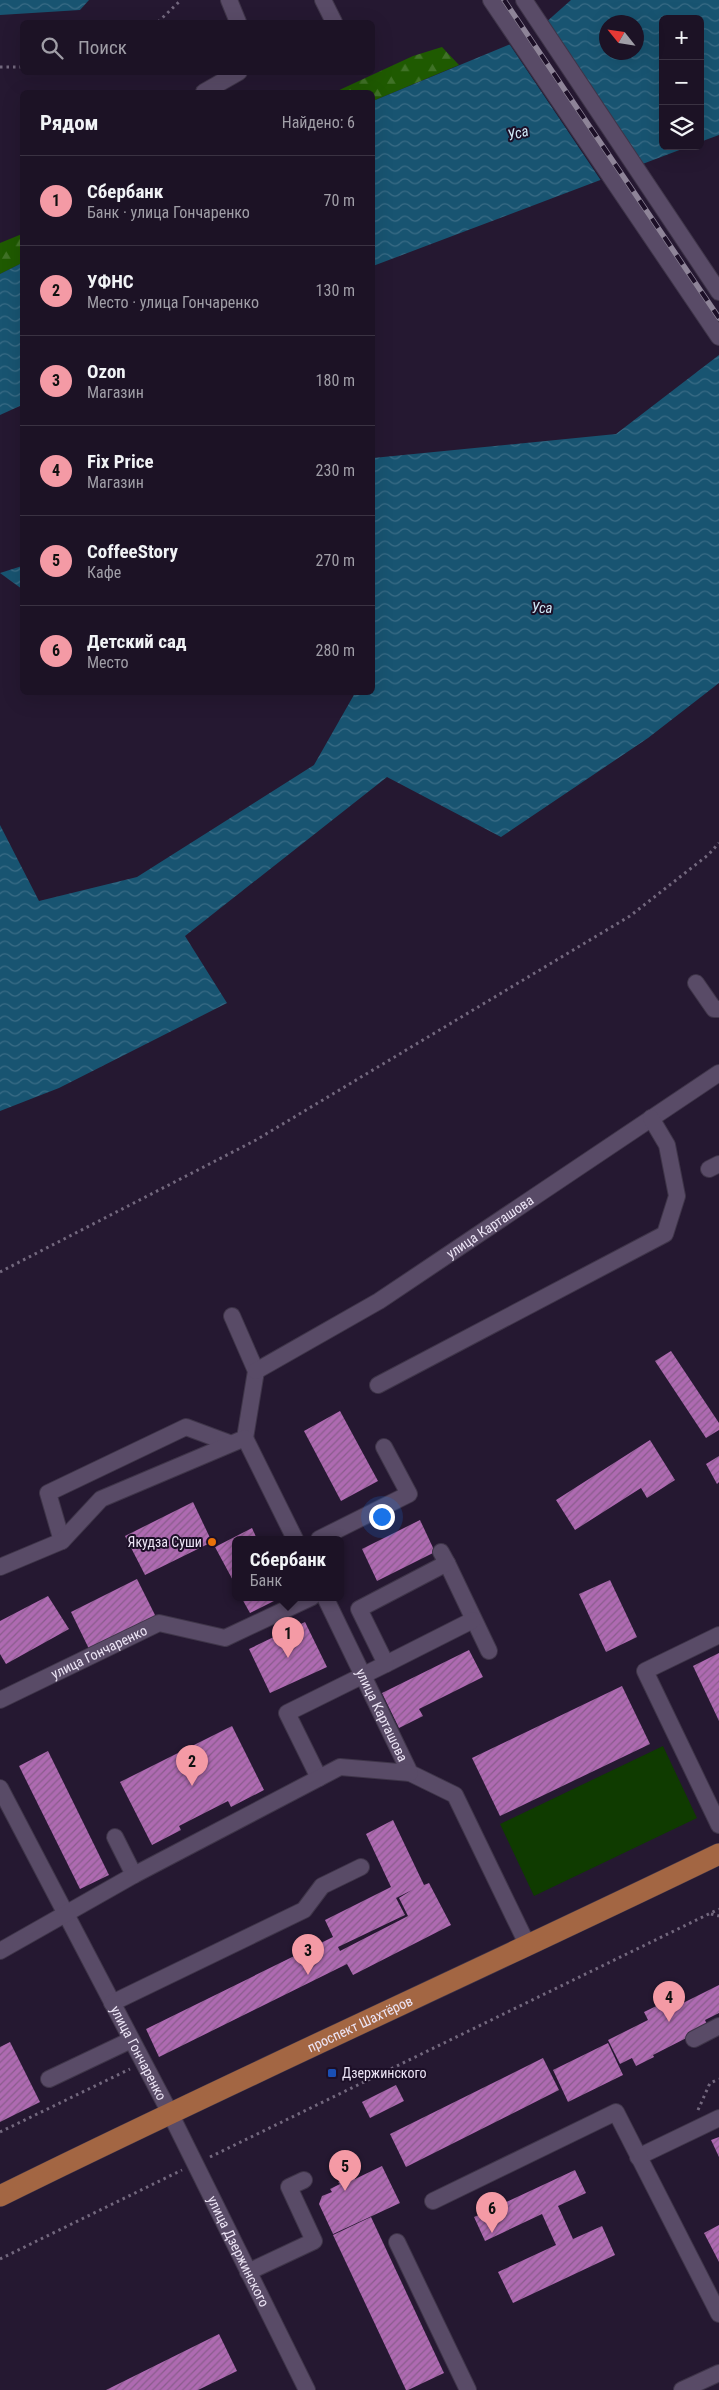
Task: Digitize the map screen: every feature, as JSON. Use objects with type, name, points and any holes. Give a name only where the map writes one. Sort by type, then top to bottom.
[{"type":"main road","name":"проспект Шахтёров","points":[[0,2196],[170,2113],[528,1946],[719,1854]]},
{"type":"street","points":[[229,0],[237,20]]},
{"type":"street","points":[[323,0],[333,20]]},
{"type":"street","points":[[490,0],[719,337]]},
{"type":"street","points":[[524,1],[719,292]]},
{"type":"street","points":[[208,90],[234,75]]},
{"type":"street","points":[[696,982],[714,1009],[719,1009]]},
{"type":"street","name":"улица Карташова","points":[[256,1371],[379,1301],[719,1073]]},
{"type":"street","points":[[378,1385],[665,1234],[677,1196],[667,1146],[651,1118]]},
{"type":"street","points":[[232,1316],[256,1371],[245,1438],[294,1536]]},
{"type":"street","points":[[62,1541],[48,1493],[186,1427],[229,1443]]},
{"type":"street","points":[[0,1567],[62,1541],[101,1499],[229,1443],[245,1438]]},
{"type":"street","points":[[325,1536],[409,1494],[384,1447]]},
{"type":"street","points":[[386,1664],[359,1609],[444,1558],[489,1651]]},
{"type":"street","name":"улица Гончаренко","points":[[0,1700],[159,1623],[225,1638],[304,1601]]},
{"type":"street","name":"улица Карташова","points":[[327,1601],[410,1773],[455,1795],[528,1946]]},
{"type":"street","points":[[319,1778],[287,1713],[473,1620]]},
{"type":"street","points":[[719,1635],[645,1671],[719,1825]]},
{"type":"street","points":[[0,1951],[134,1875],[340,1767],[410,1773]]},
{"type":"street","name":"улица Гончаренко","points":[[0,1788],[170,2113]]},
{"type":"street","points":[[115,1837],[134,1875]]},
{"type":"street","points":[[112,2003],[304,1910],[322,1886],[361,1867]]},
{"type":"street","points":[[694,2039],[719,2026]]},
{"type":"street","points":[[49,2079],[131,2040]]},
{"type":"street","points":[[433,2201],[616,2112],[719,2314]]},
{"type":"street","name":"улица Дзержинского","points":[[170,2113],[307,2390]]},
{"type":"street","points":[[638,2157],[719,2118]]},
{"type":"street","points":[[248,2272],[314,2241],[289,2187],[304,2180]]},
{"type":"street","points":[[397,2242],[468,2390]]},
{"type":"street","points":[[682,2390],[719,2373]]},
{"type":"path","points":[[160,20],[181,0]]},
{"type":"path","points":[[0,67],[20,67]]},
{"type":"path","points":[[0,1272],[256,1140],[630,916],[708,855],[719,843]]},
{"type":"path","points":[[0,2259],[719,1909]]},
{"type":"path","points":[[711,1913],[719,1916]]},
{"type":"path","points":[[0,2132],[143,2063]]},
{"type":"path","points":[[688,2133],[710,2083],[719,2079]]},
{"type":"green space","points":[[442,47],[459,65],[375,100],[375,90],[339,90],[375,75],[413,56]]},
{"type":"green space","points":[[20,235],[20,264],[0,274],[0,243]]},
{"type":"green space","points":[[663,1746],[697,1818],[534,1896],[500,1824]]},
{"type":"water","points":[[0,0],[89,0],[80,10],[0,15]]},
{"type":"water","name":"Уса","points":[[571,0],[719,0],[719,135],[704,141],[704,15],[659,15],[659,150],[679,150],[375,265],[375,100],[518,41],[535,32]]},
{"type":"water","points":[[20,264],[20,406],[0,415],[0,274]]},
{"type":"water","name":"Уса","points":[[719,355],[719,683],[648,738],[501,837],[387,777],[185,936],[227,1003],[59,1088],[0,1111],[0,825],[39,901],[137,877],[314,765],[354,695],[375,695],[375,458],[616,434]]},
{"type":"water","points":[[20,567],[20,588],[0,573]]},
{"type":"pier","points":[[544,21],[643,167],[602,182],[508,42],[533,30]]},
{"type":"building","points":[[671,1351],[719,1423],[719,1430],[706,1438],[655,1361]]},
{"type":"building","points":[[340,1411],[378,1481],[341,1501],[304,1431]]},
{"type":"building","points":[[650,1440],[675,1480],[647,1498],[641,1488],[575,1530],[556,1500]]},
{"type":"building","points":[[719,1456],[719,1482],[717,1484],[706,1464]]},
{"type":"building","points":[[193,1502],[212,1542],[145,1575],[125,1536]]},
{"type":"building","points":[[420,1520],[435,1552],[377,1581],[362,1549]]},
{"type":"building","points":[[252,1528],[256,1536],[236,1536]]},
{"type":"building","points":[[232,1538],[232,1579],[215,1547]]},
{"type":"building","points":[[137,1579],[157,1619],[91,1653],[71,1612]]},
{"type":"building","points":[[610,1580],[637,1637],[606,1652],[579,1594]]},
{"type":"building","points":[[48,1596],[69,1629],[6,1664],[0,1654],[0,1621]]},
{"type":"building","points":[[243,1601],[274,1601],[250,1613]]},
{"type":"building","points":[[305,1622],[327,1667],[270,1693],[249,1649]]},
{"type":"building","points":[[469,1650],[483,1677],[419,1709],[423,1716],[399,1728],[382,1693]]},
{"type":"building","points":[[719,1653],[719,1721],[693,1666]]},
{"type":"building","points":[[622,1686],[650,1744],[500,1816],[472,1758]]},
{"type":"building","points":[[232,1726],[264,1790],[231,1807],[228,1801],[179,1826],[181,1830],[152,1845],[120,1782]]},
{"type":"building","points":[[48,1751],[109,1875],[80,1889],[19,1766]]},
{"type":"building","points":[[393,1820],[424,1885],[429,1883],[451,1925],[353,1975],[347,1964],[159,2057],[146,2029],[333,1937],[325,1920],[391,1887],[366,1834]],"holes":[[[412,1890],[399,1898],[408,1916],[340,1951],[338,1947],[405,1915],[396,1898]]]},
{"type":"building","points":[[719,1985],[719,2013],[705,2020],[708,2027],[653,2055],[654,2057],[636,2066],[632,2058],[620,2064],[608,2040],[648,2020],[644,2012],[677,1996],[681,2004]]},
{"type":"building","points":[[10,2042],[40,2102],[0,2122],[0,2047]]},
{"type":"building","points":[[608,2043],[623,2075],[568,2102],[553,2070]]},
{"type":"building","points":[[543,2058],[559,2090],[406,2167],[390,2134]]},
{"type":"building","points":[[396,2085],[404,2101],[370,2118],[362,2102]]},
{"type":"building","points":[[719,2137],[719,2157],[711,2140]]},
{"type":"building","points":[[382,2166],[400,2203],[333,2234],[319,2204],[322,2196],[332,2192],[330,2189],[340,2184],[338,2182],[354,2175],[355,2179]]},
{"type":"building","points":[[575,2170],[586,2193],[558,2206],[573,2239],[602,2226],[615,2255],[513,2303],[498,2272],[556,2245],[542,2214],[485,2241],[474,2217]]},
{"type":"building","points":[[371,2217],[444,2373],[408,2390],[406,2390],[333,2235]]},
{"type":"building","points":[[719,2225],[719,2262],[704,2233]]},
{"type":"building","points":[[219,2334],[237,2371],[198,2390],[106,2390]]},
{"type":"railway","points":[[504,0],[719,318]]},
{"type":"place","name":"Якудза Суши","points":[[212,1542]]},
{"type":"place","name":"Сбербанк","points":[[288,1658]]},
{"type":"place","name":"УФНС","points":[[192,1786]]},
{"type":"place","name":"Ozon","points":[[308,1975]]},
{"type":"place","name":"Fix Price","points":[[669,2022]]},
{"type":"place","name":"Дзержинского","points":[[332,2073]]},
{"type":"place","name":"CoffeeStory","points":[[345,2191]]},
{"type":"place","name":"Детский сад","points":[[492,2233]]}]
